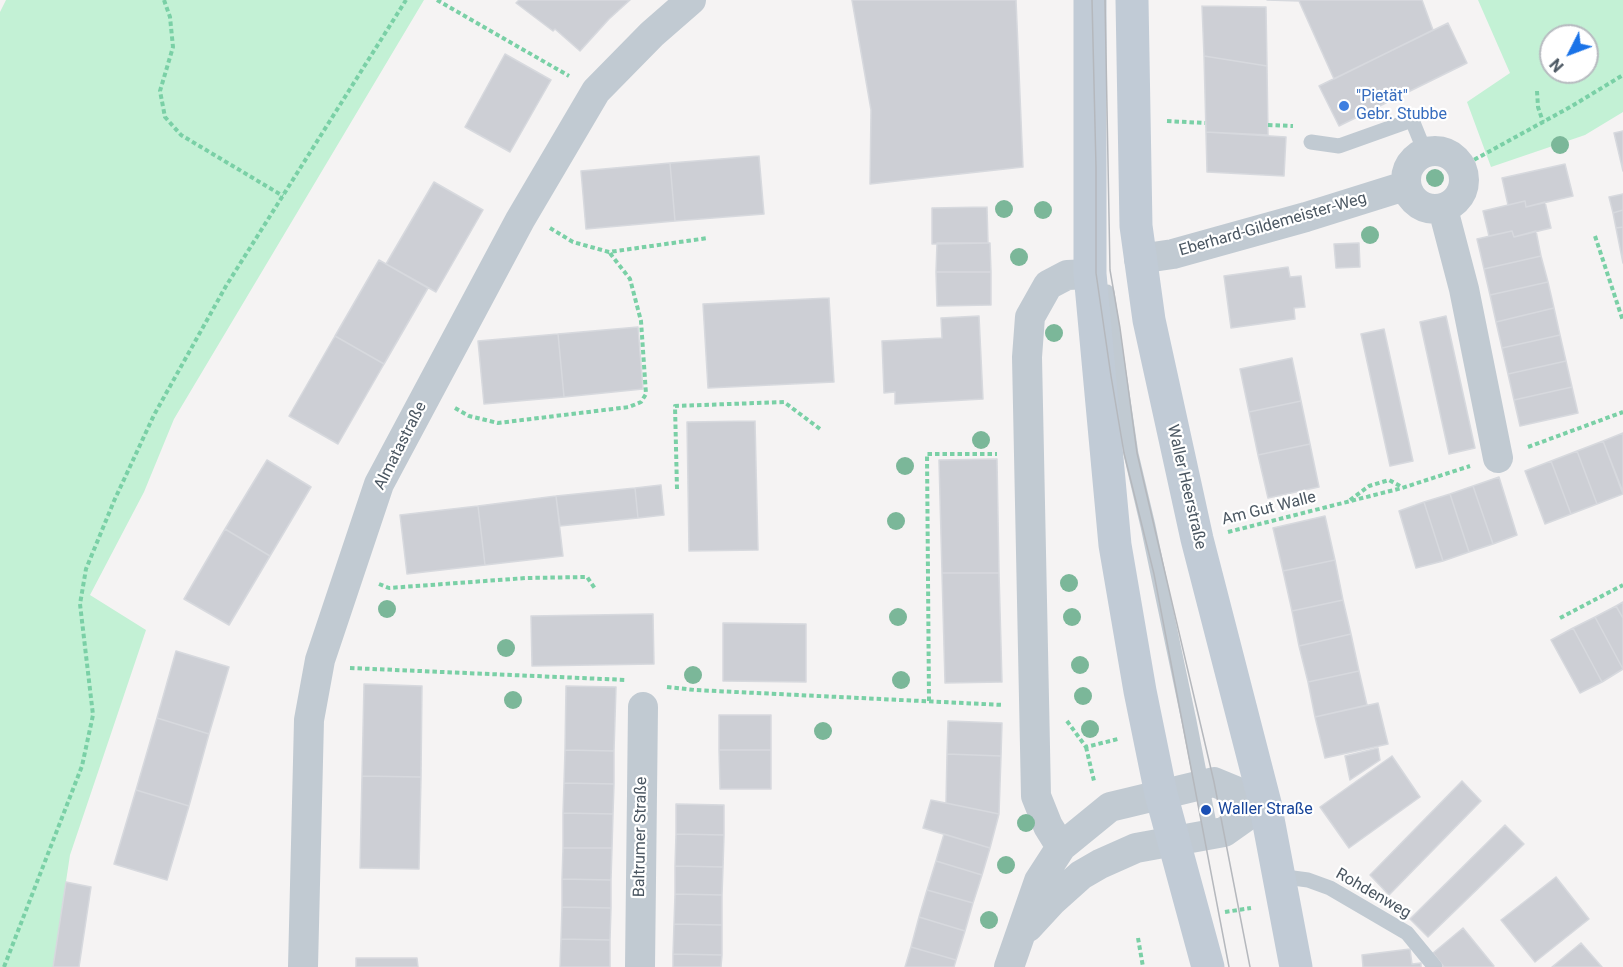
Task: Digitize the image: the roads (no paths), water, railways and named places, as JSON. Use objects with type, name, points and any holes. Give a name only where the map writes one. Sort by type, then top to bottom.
[{"type":"main road","points":[[1090,0],[1096,274],[1115,545],[1140,691],[1161,794],[1208,967]]},
{"type":"main road","name":"Waller Heerstraße","points":[[1132,0],[1136,226],[1149,320],[1197,539],[1265,803],[1296,967]]},
{"type":"street","name":"Almatastraße","points":[[303,967],[309,720],[320,660],[379,484],[525,212],[596,91],[652,34],[691,0]]},
{"type":"street","points":[[1439,151],[1452,156],[1461,167],[1464,179],[1462,192],[1454,202],[1443,208],[1427,209],[1413,200],[1405,186],[1406,172],[1413,160],[1425,152],[1439,151]]},
{"type":"street","name":"Eberhard-Gildemeister-Weg","points":[[1139,259],[1173,254],[1306,218],[1405,186]]},
{"type":"street","points":[[1443,208],[1464,289],[1498,458]]},
{"type":"street","points":[[1061,848],[1048,826],[1036,796],[1027,357],[1030,317],[1048,285],[1067,274],[1096,274]]},
{"type":"street","name":"Baltrumer Straße","points":[[640,967],[644,692]]},
{"type":"street","points":[[1008,967],[1039,880],[1061,848],[1110,807],[1214,782],[1265,803]]},
{"type":"street","points":[[1020,936],[1052,901],[1081,875],[1100,864],[1136,848],[1224,832],[1265,803]]},
{"type":"lane","points":[[1100,0],[1104,274],[1096,274],[1210,834]]},
{"type":"lane","points":[[1311,142],[1339,146],[1413,120],[1425,152]]},
{"type":"lane","name":"Rohdenweg","points":[[1282,890],[1308,880],[1330,888],[1407,933],[1435,967]]},
{"type":"tram line","points":[[1092,0],[1096,273],[1124,453],[1154,574],[1229,967]]},
{"type":"tram line","points":[[1105,0],[1110,270],[1137,453],[1214,782],[1250,967]]},
{"type":"place","name":"\"Pietät\" Gebr. Stubbe","points":[[1344,106]]},
{"type":"place","name":"Waller Straße","points":[[1206,810]]}]
